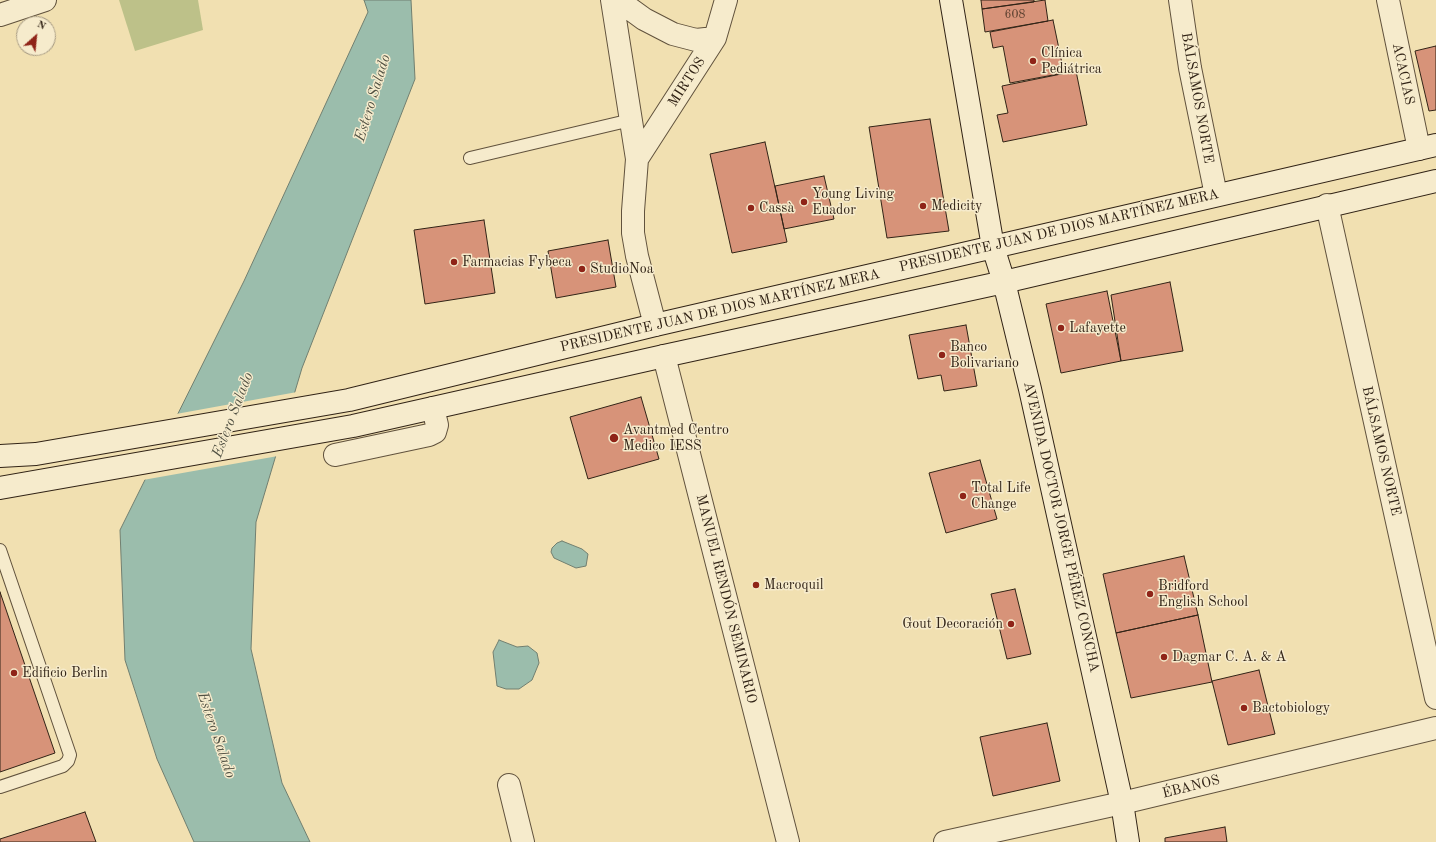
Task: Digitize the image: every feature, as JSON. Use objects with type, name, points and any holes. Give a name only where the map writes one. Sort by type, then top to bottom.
[{"type":"street","points":[[4,9],[45,0]]},
{"type":"street","points":[[612,0],[637,159],[633,210],[633,233],[637,256],[655,325]]},
{"type":"street","points":[[618,0],[637,15],[673,34],[696,40],[716,38]]},
{"type":"street","name":"MIRTOS","points":[[637,159],[716,38],[726,0]]},
{"type":"street","name":"AVENIDA DOCTOR JORGE PÉREZ CONCHA","points":[[951,0],[992,247],[1004,282],[1030,389],[1122,803],[1128,842]]},
{"type":"street","name":"BÁLSAMOS NORTE","points":[[1180,0],[1190,68],[1216,195]]},
{"type":"street","name":"ACACIAS","points":[[1388,0],[1428,147]]},
{"type":"street","name":"PRESIDENTE JUAN DE DIOS MARTÍNEZ MERA","points":[[0,456],[36,454],[349,400],[655,325],[1428,147]]},
{"type":"street","points":[[0,488],[353,426],[1004,282],[1327,205],[1436,181]]},
{"type":"street","name":"BÁLSAMOS NORTE","points":[[1327,205],[1436,698]]},
{"type":"street","name":"MANUEL RENDÓN SEMINARIO","points":[[664,356],[788,842]]},
{"type":"street","points":[[335,455],[428,435],[435,432],[437,425],[433,408]]},
{"type":"street","name":"ÉBANOS","points":[[945,842],[1122,803],[1436,728]]},
{"type":"street","points":[[509,785],[523,842]]},
{"type":"lane","points":[[470,158],[631,120]]},
{"type":"lane","points":[[0,550],[70,755],[68,761],[63,766],[0,787]]},
{"type":"green space","points":[[119,0],[198,0],[203,30],[135,51]]},
{"type":"water","name":"Estero Salado","points":[[364,0],[411,0],[415,79],[302,368],[256,522],[251,649],[282,783],[310,842],[194,842],[157,759],[125,660],[120,530],[244,281],[368,12]]},
{"type":"water","points":[[562,541],[582,549],[588,554],[586,566],[576,568],[554,558],[551,552],[552,548],[557,543]]},
{"type":"water","points":[[499,640],[517,647],[528,646],[537,653],[539,663],[532,680],[519,689],[506,689],[497,686],[493,652]]},
{"type":"pier","points":[[297,392],[278,456],[143,480],[176,414]]},
{"type":"building","points":[[981,0],[1034,0],[1034,2],[982,9]]},
{"type":"building","points":[[1045,0],[1048,21],[985,32],[982,9]]},
{"type":"building","name":"Clínica Pediátrica","points":[[1053,20],[1064,73],[1010,83],[1003,46],[993,48],[990,32]]},
{"type":"building","points":[[1436,46],[1436,110],[1429,111],[1415,51]]},
{"type":"building","points":[[1076,71],[1087,125],[1003,142],[997,115],[1008,113],[1002,86]]},
{"type":"building","points":[[930,119],[949,231],[887,238],[869,127]]},
{"type":"building","name":"Cassà","points":[[765,142],[787,242],[732,253],[710,154]]},
{"type":"building","name":"Young Living Euador","points":[[824,176],[834,219],[784,229],[775,186]]},
{"type":"building","name":"Farmacias Fybeca","points":[[484,220],[495,293],[425,304],[414,230]]},
{"type":"building","name":"StudioNoa","points":[[608,240],[616,287],[556,298],[548,251]]},
{"type":"building","points":[[1170,282],[1183,351],[1121,361],[1111,295]]},
{"type":"building","points":[[1107,291],[1121,361],[1061,373],[1046,304]]},
{"type":"building","name":"Banco Bolivariano","points":[[966,325],[977,386],[944,391],[941,375],[918,379],[909,335]]},
{"type":"building","name":"Avantmed Centro Medico IESS","points":[[641,397],[659,459],[588,479],[570,417]]},
{"type":"building","name":"Total Life Change","points":[[980,460],[997,519],[946,533],[929,473]]},
{"type":"building","name":"Bridford English School","points":[[1184,556],[1198,615],[1116,633],[1103,574]]},
{"type":"building","name":"Gout Decoración","points":[[1015,589],[1031,654],[1007,659],[991,594]]},
{"type":"building","name":"Edificio Berlin","points":[[0,592],[55,753],[0,772]]},
{"type":"building","name":"Dagmar C. A. & A","points":[[1198,615],[1212,682],[1131,698],[1116,633]]},
{"type":"building","name":"Bactobiology","points":[[1259,670],[1275,734],[1228,745],[1212,681]]},
{"type":"building","points":[[1047,723],[1060,781],[993,796],[980,737]]},
{"type":"building","points":[[85,812],[96,842],[0,842],[0,839]]},
{"type":"building","points":[[1225,827],[1227,842],[1165,842],[1165,838]]},
{"type":"place","name":"Clínica Pediátrica","points":[[1033,61]]},
{"type":"place","name":"Young Living Euador","points":[[804,202]]},
{"type":"place","name":"Medicity","points":[[923,206]]},
{"type":"place","name":"Cassà","points":[[751,208]]},
{"type":"place","name":"Farmacias Fybeca","points":[[454,262]]},
{"type":"place","name":"StudioNoa","points":[[582,269]]},
{"type":"place","name":"Lafayette","points":[[1061,328]]},
{"type":"place","name":"Banco Bolivariano","points":[[942,355]]},
{"type":"place","name":"Avantmed Centro Medico IESS","points":[[614,438]]},
{"type":"place","name":"Total Life Change","points":[[963,496]]},
{"type":"place","name":"Macroquil","points":[[756,585]]},
{"type":"place","name":"Bridford English School","points":[[1150,594]]},
{"type":"place","name":"Gout Decoración","points":[[1011,624]]},
{"type":"place","name":"Dagmar C. A. & A","points":[[1164,657]]},
{"type":"place","name":"Edificio Berlin","points":[[14,673]]},
{"type":"place","name":"Bactobiology","points":[[1244,708]]}]
